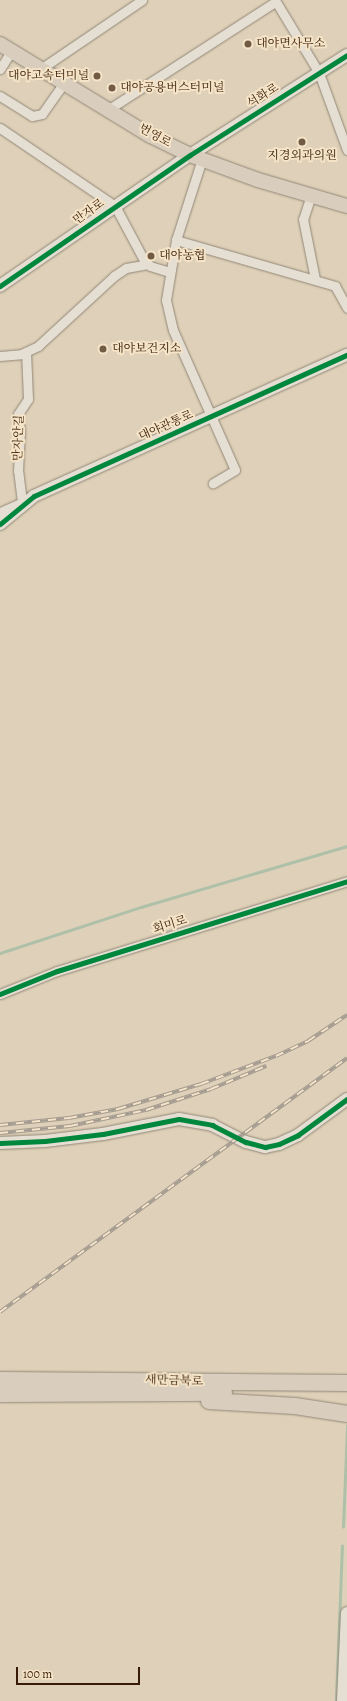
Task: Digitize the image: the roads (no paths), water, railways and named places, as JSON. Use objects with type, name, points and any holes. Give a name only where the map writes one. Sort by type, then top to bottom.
[{"type":"highway","points":[[54,1387],[347,1374]]},
{"type":"highway","name":"새만금북로","points":[[0,1380],[54,1387],[347,1392]]},
{"type":"highway","name":"새만금북로","points":[[0,1394],[54,1387],[347,1383]]},
{"type":"highway","points":[[54,1387],[295,1406],[347,1414]]},
{"type":"main road","name":"번영로","points":[[6,47],[151,136],[196,157],[258,180],[347,206]]},
{"type":"street","points":[[42,68],[142,0]]},
{"type":"street","points":[[109,109],[275,1],[319,73],[347,150]]},
{"type":"street","points":[[0,69],[6,47]]},
{"type":"street","name":"석화로","points":[[196,157],[347,55]]},
{"type":"street","points":[[0,96],[32,116],[42,114],[64,82]]},
{"type":"street","points":[[0,128],[115,206],[148,264]]},
{"type":"street","points":[[196,157],[176,240],[166,300],[173,330],[236,470],[213,483]]},
{"type":"street","name":"만자로","points":[[0,286],[115,206],[196,157]]},
{"type":"street","points":[[311,195],[303,219],[315,279]]},
{"type":"street","points":[[176,240],[335,286],[347,308]]},
{"type":"street","points":[[0,356],[26,352],[38,346],[114,276],[126,268],[148,264],[170,272]]},
{"type":"street","name":"만자안길","points":[[22,502],[18,477],[20,431],[18,414],[28,399],[26,352]]},
{"type":"street","name":"대야관통로","points":[[0,524],[34,496],[347,355]]},
{"type":"street","points":[[0,512],[34,496]]},
{"type":"street","name":"회미로","points":[[0,994],[57,971],[347,880]]},
{"type":"street","points":[[0,1143],[45,1142],[103,1134],[179,1119],[212,1125],[246,1142],[264,1147],[279,1144],[298,1135],[347,1099]]},
{"type":"street","points":[[343,1701],[347,1613]]},
{"type":"waterway","points":[[0,953],[141,907],[347,846]]},
{"type":"waterway","points":[[343,1527],[347,1426]]},
{"type":"waterway","points":[[336,1701],[342,1546]]},
{"type":"railway","points":[[0,1125],[69,1118],[118,1109],[201,1084],[276,1056],[308,1041],[347,1015]]},
{"type":"railway","points":[[0,1312],[347,1058]]},
{"type":"railway","points":[[0,1133],[70,1126],[146,1110],[211,1089],[266,1066]]},
{"type":"place","name":"대야면사무소","points":[[248,44]]},
{"type":"place","name":"대야고속터미널","points":[[97,76]]},
{"type":"place","name":"대야공용버스터미널","points":[[112,88]]},
{"type":"place","name":"지경외과의원","points":[[302,142]]},
{"type":"place","name":"대야농협","points":[[151,256]]},
{"type":"place","name":"대야보건지소","points":[[103,349]]}]
